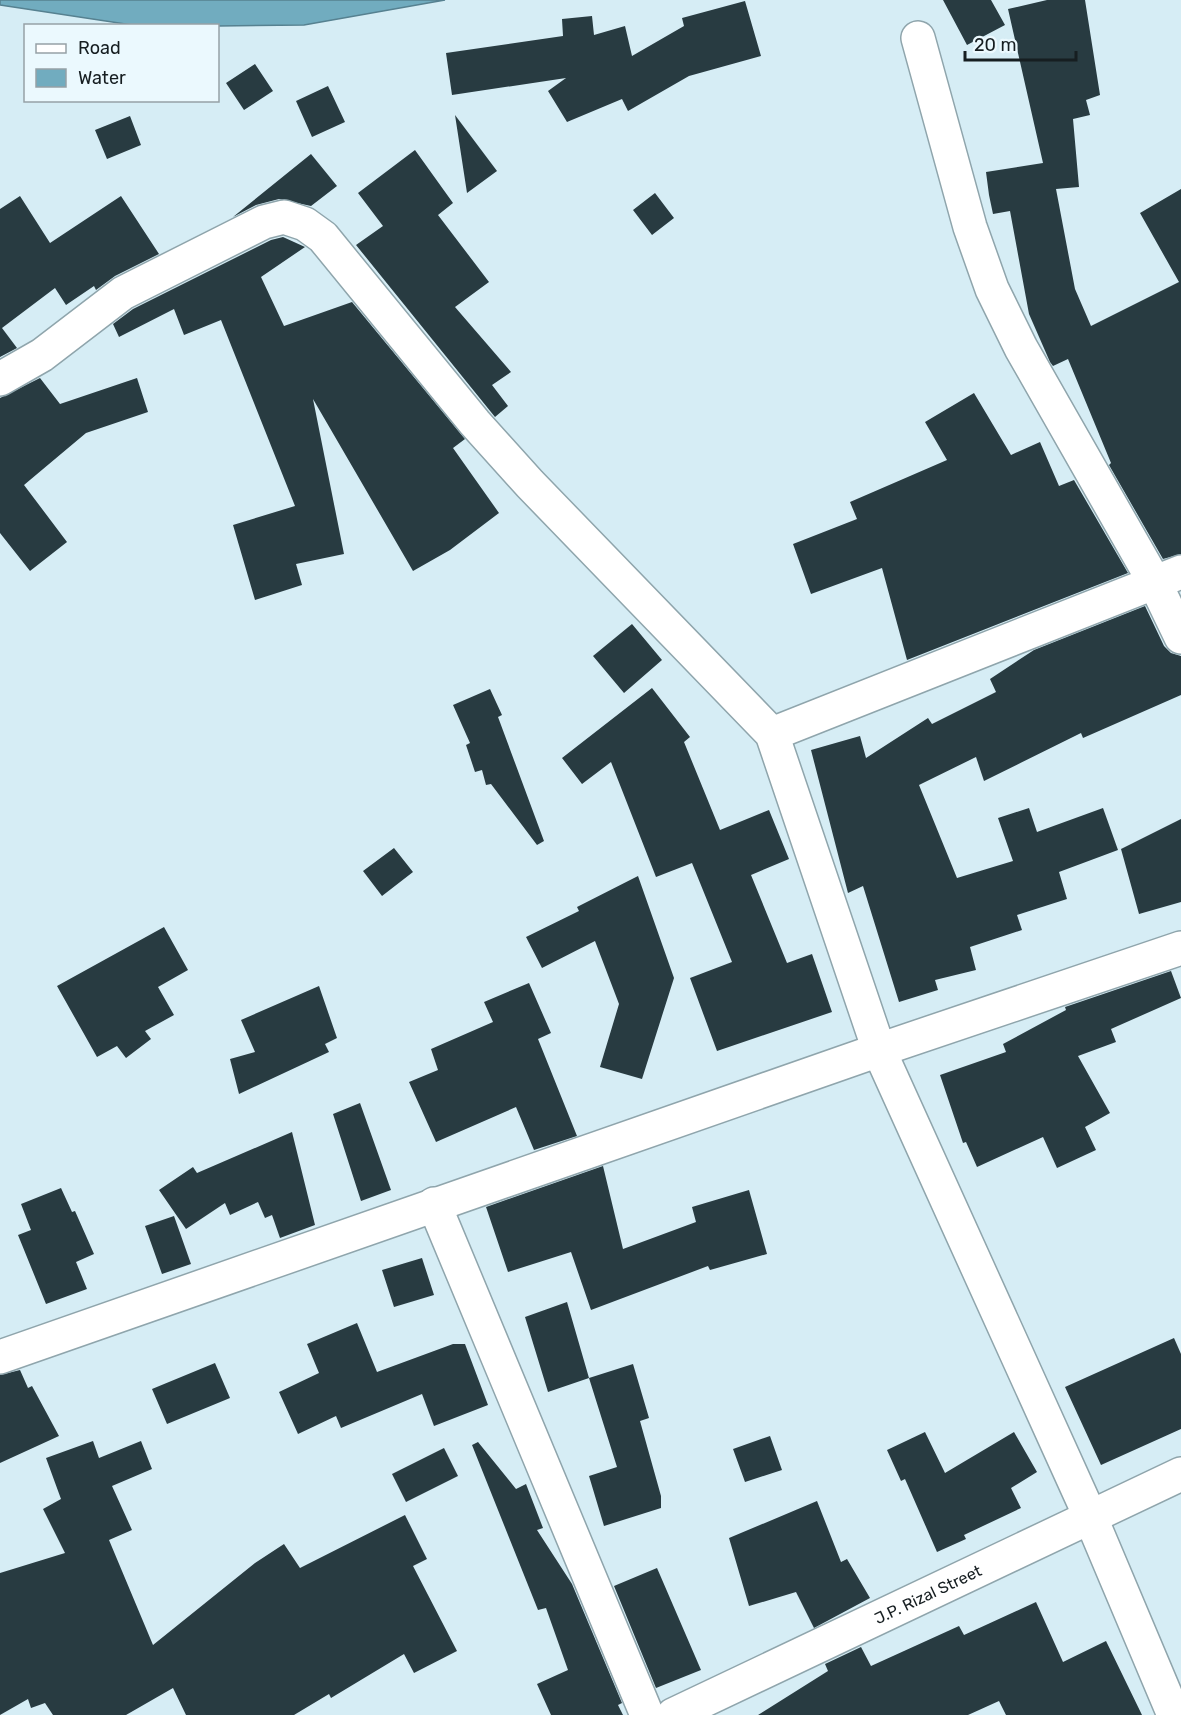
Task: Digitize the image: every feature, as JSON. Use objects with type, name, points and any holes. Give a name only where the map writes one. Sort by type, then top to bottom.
[{"type":"street","points":[[918,38],[970,227],[992,289],[1021,348],[1168,578],[1181,637]]},
{"type":"street","points":[[0,379],[42,355],[123,293],[158,273],[264,222],[284,217],[305,224],[323,237],[428,367],[530,484],[772,734],[879,1050],[1090,1516],[1174,1715]]},
{"type":"street","points":[[772,734],[1168,578]]},
{"type":"street","points":[[0,1357],[434,1204],[1181,948]]},
{"type":"street","points":[[434,1204],[647,1715]]},
{"type":"street","name":"J.P. Rizal Street","points":[[673,1715],[1181,1474]]},
{"type":"water","points":[[0,0],[445,0],[304,25],[219,26],[219,24],[125,24],[0,5]]},
{"type":"building","points":[[943,0],[991,0],[1005,25],[967,45]]},
{"type":"building","points":[[1047,0],[1085,0],[1100,95],[1086,100],[1090,115],[1073,119],[1079,187],[1056,189],[1075,289],[1091,326],[1179,282],[1140,213],[1181,189],[1181,554],[1163,559],[1109,465],[1111,463],[1068,359],[1053,366],[1050,362],[1029,314],[1010,211],[993,214],[989,195],[986,172],[1043,163],[1008,9]]},
{"type":"building","points":[[745,1],[761,56],[689,76],[628,111],[622,99],[567,122],[548,91],[566,78],[452,95],[446,53],[563,36],[562,19],[592,16],[594,35],[625,26],[632,56],[684,26],[682,18]]},
{"type":"building","points":[[255,64],[273,91],[244,110],[226,83]]},
{"type":"building","points":[[328,86],[345,122],[312,137],[296,101]]},
{"type":"building","points":[[455,115],[497,171],[467,193]]},
{"type":"building","points":[[130,116],[141,145],[107,159],[95,130]]},
{"type":"building","points":[[415,150],[453,203],[438,215],[489,282],[455,307],[511,372],[492,385],[508,406],[495,417],[356,245],[383,226],[358,193]]},
{"type":"building","points":[[311,154],[337,186],[311,206],[279,199],[256,205],[233,217]]},
{"type":"building","points":[[655,193],[674,218],[652,235],[633,210]]},
{"type":"building","points":[[20,196],[50,243],[121,196],[159,254],[115,276],[96,290],[94,286],[66,305],[55,288],[2,328],[17,348],[0,357],[0,209]]},
{"type":"building","points":[[283,237],[305,247],[261,277],[284,326],[352,302],[465,439],[453,448],[499,513],[450,550],[413,571],[313,399],[344,554],[296,564],[302,585],[255,600],[233,525],[295,506],[221,320],[184,335],[174,309],[119,337],[113,324],[133,309],[271,240]]},
{"type":"building","points":[[40,378],[60,404],[137,378],[148,412],[86,433],[24,485],[67,542],[30,571],[0,533],[0,398]]},
{"type":"building","points":[[974,393],[1011,455],[1040,442],[1059,486],[1074,480],[1128,573],[907,660],[882,568],[811,594],[793,544],[857,519],[850,502],[947,460],[925,422]]},
{"type":"building","points":[[1145,606],[1164,646],[1171,653],[1181,656],[1181,695],[1083,738],[1081,733],[984,781],[976,757],[919,785],[957,878],[1013,861],[998,818],[1029,808],[1037,832],[1103,808],[1118,850],[1059,872],[1067,899],[1017,915],[1022,930],[970,947],[976,970],[935,980],[938,990],[899,1002],[863,886],[848,893],[811,750],[860,736],[866,758],[928,718],[932,724],[996,692],[990,679],[1034,650]]},
{"type":"building","points":[[632,624],[662,660],[624,693],[593,656]]},
{"type":"building","points":[[652,688],[690,737],[684,742],[720,830],[769,810],[789,859],[751,875],[787,963],[812,954],[832,1012],[717,1051],[690,978],[732,962],[692,863],[656,877],[611,762],[582,784],[562,758]]},
{"type":"building","points":[[490,689],[502,715],[498,717],[544,841],[537,845],[491,784],[486,785],[482,770],[475,772],[466,745],[470,743],[453,705]]},
{"type":"building","points":[[1181,819],[1181,902],[1139,914],[1121,849]]},
{"type":"building","points":[[394,848],[413,872],[382,896],[363,871]]},
{"type":"building","points":[[638,876],[674,978],[642,1079],[600,1067],[619,1004],[595,941],[542,968],[526,937],[579,911],[577,907]]},
{"type":"building","points":[[164,927],[188,970],[158,987],[174,1015],[145,1031],[151,1039],[126,1058],[117,1046],[97,1057],[57,986]]},
{"type":"building","points":[[1171,971],[1181,998],[1111,1029],[1116,1042],[1078,1056],[1110,1113],[1085,1127],[1096,1150],[1057,1168],[1043,1137],[977,1167],[966,1142],[963,1143],[940,1075],[1006,1052],[1003,1044],[1066,1010],[1065,1007]]},
{"type":"building","points":[[529,983],[551,1033],[538,1039],[577,1136],[534,1150],[516,1107],[436,1142],[409,1082],[438,1070],[431,1049],[493,1022],[484,1002]]},
{"type":"building","points":[[319,986],[337,1038],[325,1044],[329,1052],[239,1094],[230,1059],[255,1052],[241,1020]]},
{"type":"building","points":[[360,1103],[391,1190],[361,1201],[333,1114]]},
{"type":"building","points":[[292,1132],[315,1225],[280,1238],[272,1215],[265,1218],[258,1202],[230,1215],[225,1203],[186,1229],[159,1190],[193,1167],[197,1173]]},
{"type":"building","points":[[603,1166],[623,1249],[696,1222],[692,1207],[749,1190],[767,1254],[710,1270],[708,1266],[591,1310],[571,1252],[508,1272],[486,1207]]},
{"type":"building","points":[[61,1188],[72,1212],[75,1211],[94,1254],[76,1262],[87,1289],[46,1304],[18,1235],[31,1230],[21,1204]]},
{"type":"building","points":[[174,1216],[191,1264],[162,1274],[145,1226]]},
{"type":"building","points":[[422,1258],[434,1295],[394,1307],[382,1270]]},
{"type":"building","points":[[567,1302],[589,1378],[548,1392],[525,1317]]},
{"type":"building","points":[[357,1323],[377,1372],[453,1344],[465,1344],[488,1405],[434,1426],[422,1394],[341,1428],[336,1416],[298,1434],[279,1392],[319,1373],[307,1344]]},
{"type":"building","points":[[1174,1338],[1181,1354],[1181,1429],[1101,1465],[1065,1387]]},
{"type":"building","points":[[215,1363],[230,1398],[167,1424],[152,1389]]},
{"type":"building","points":[[633,1364],[649,1418],[640,1421],[661,1496],[661,1508],[604,1526],[589,1476],[617,1467],[589,1378]]},
{"type":"building","points":[[20,1370],[28,1388],[32,1386],[59,1436],[0,1463],[0,1375]]},
{"type":"building","points":[[925,1432],[945,1473],[1014,1432],[1037,1472],[1011,1488],[1021,1508],[964,1535],[966,1539],[937,1552],[905,1479],[901,1481],[887,1450]]},
{"type":"building","points":[[770,1436],[782,1470],[745,1482],[733,1449]]},
{"type":"building","points":[[93,1441],[99,1458],[141,1441],[152,1469],[112,1486],[132,1530],[109,1540],[153,1645],[255,1563],[284,1544],[300,1568],[405,1515],[427,1559],[413,1566],[457,1651],[414,1673],[404,1654],[331,1698],[329,1694],[294,1715],[186,1715],[173,1688],[126,1715],[53,1715],[45,1703],[31,1708],[28,1699],[0,1715],[0,1573],[65,1553],[43,1509],[61,1499],[46,1458]]},
{"type":"building","points":[[478,1442],[516,1489],[526,1484],[543,1528],[537,1530],[572,1584],[622,1703],[618,1705],[623,1715],[551,1715],[537,1684],[568,1670],[546,1608],[538,1610],[472,1445]]},
{"type":"building","points":[[444,1448],[458,1476],[406,1502],[392,1474]]},
{"type":"building","points":[[817,1501],[841,1562],[847,1559],[870,1598],[814,1628],[796,1592],[749,1606],[729,1538]]},
{"type":"building","points":[[657,1568],[701,1670],[656,1688],[614,1586]]},
{"type":"building","points":[[1036,1602],[1063,1662],[1106,1641],[1142,1715],[1006,1715],[999,1701],[968,1715],[758,1715],[828,1671],[825,1664],[861,1647],[871,1666],[959,1626],[964,1635]]}]
